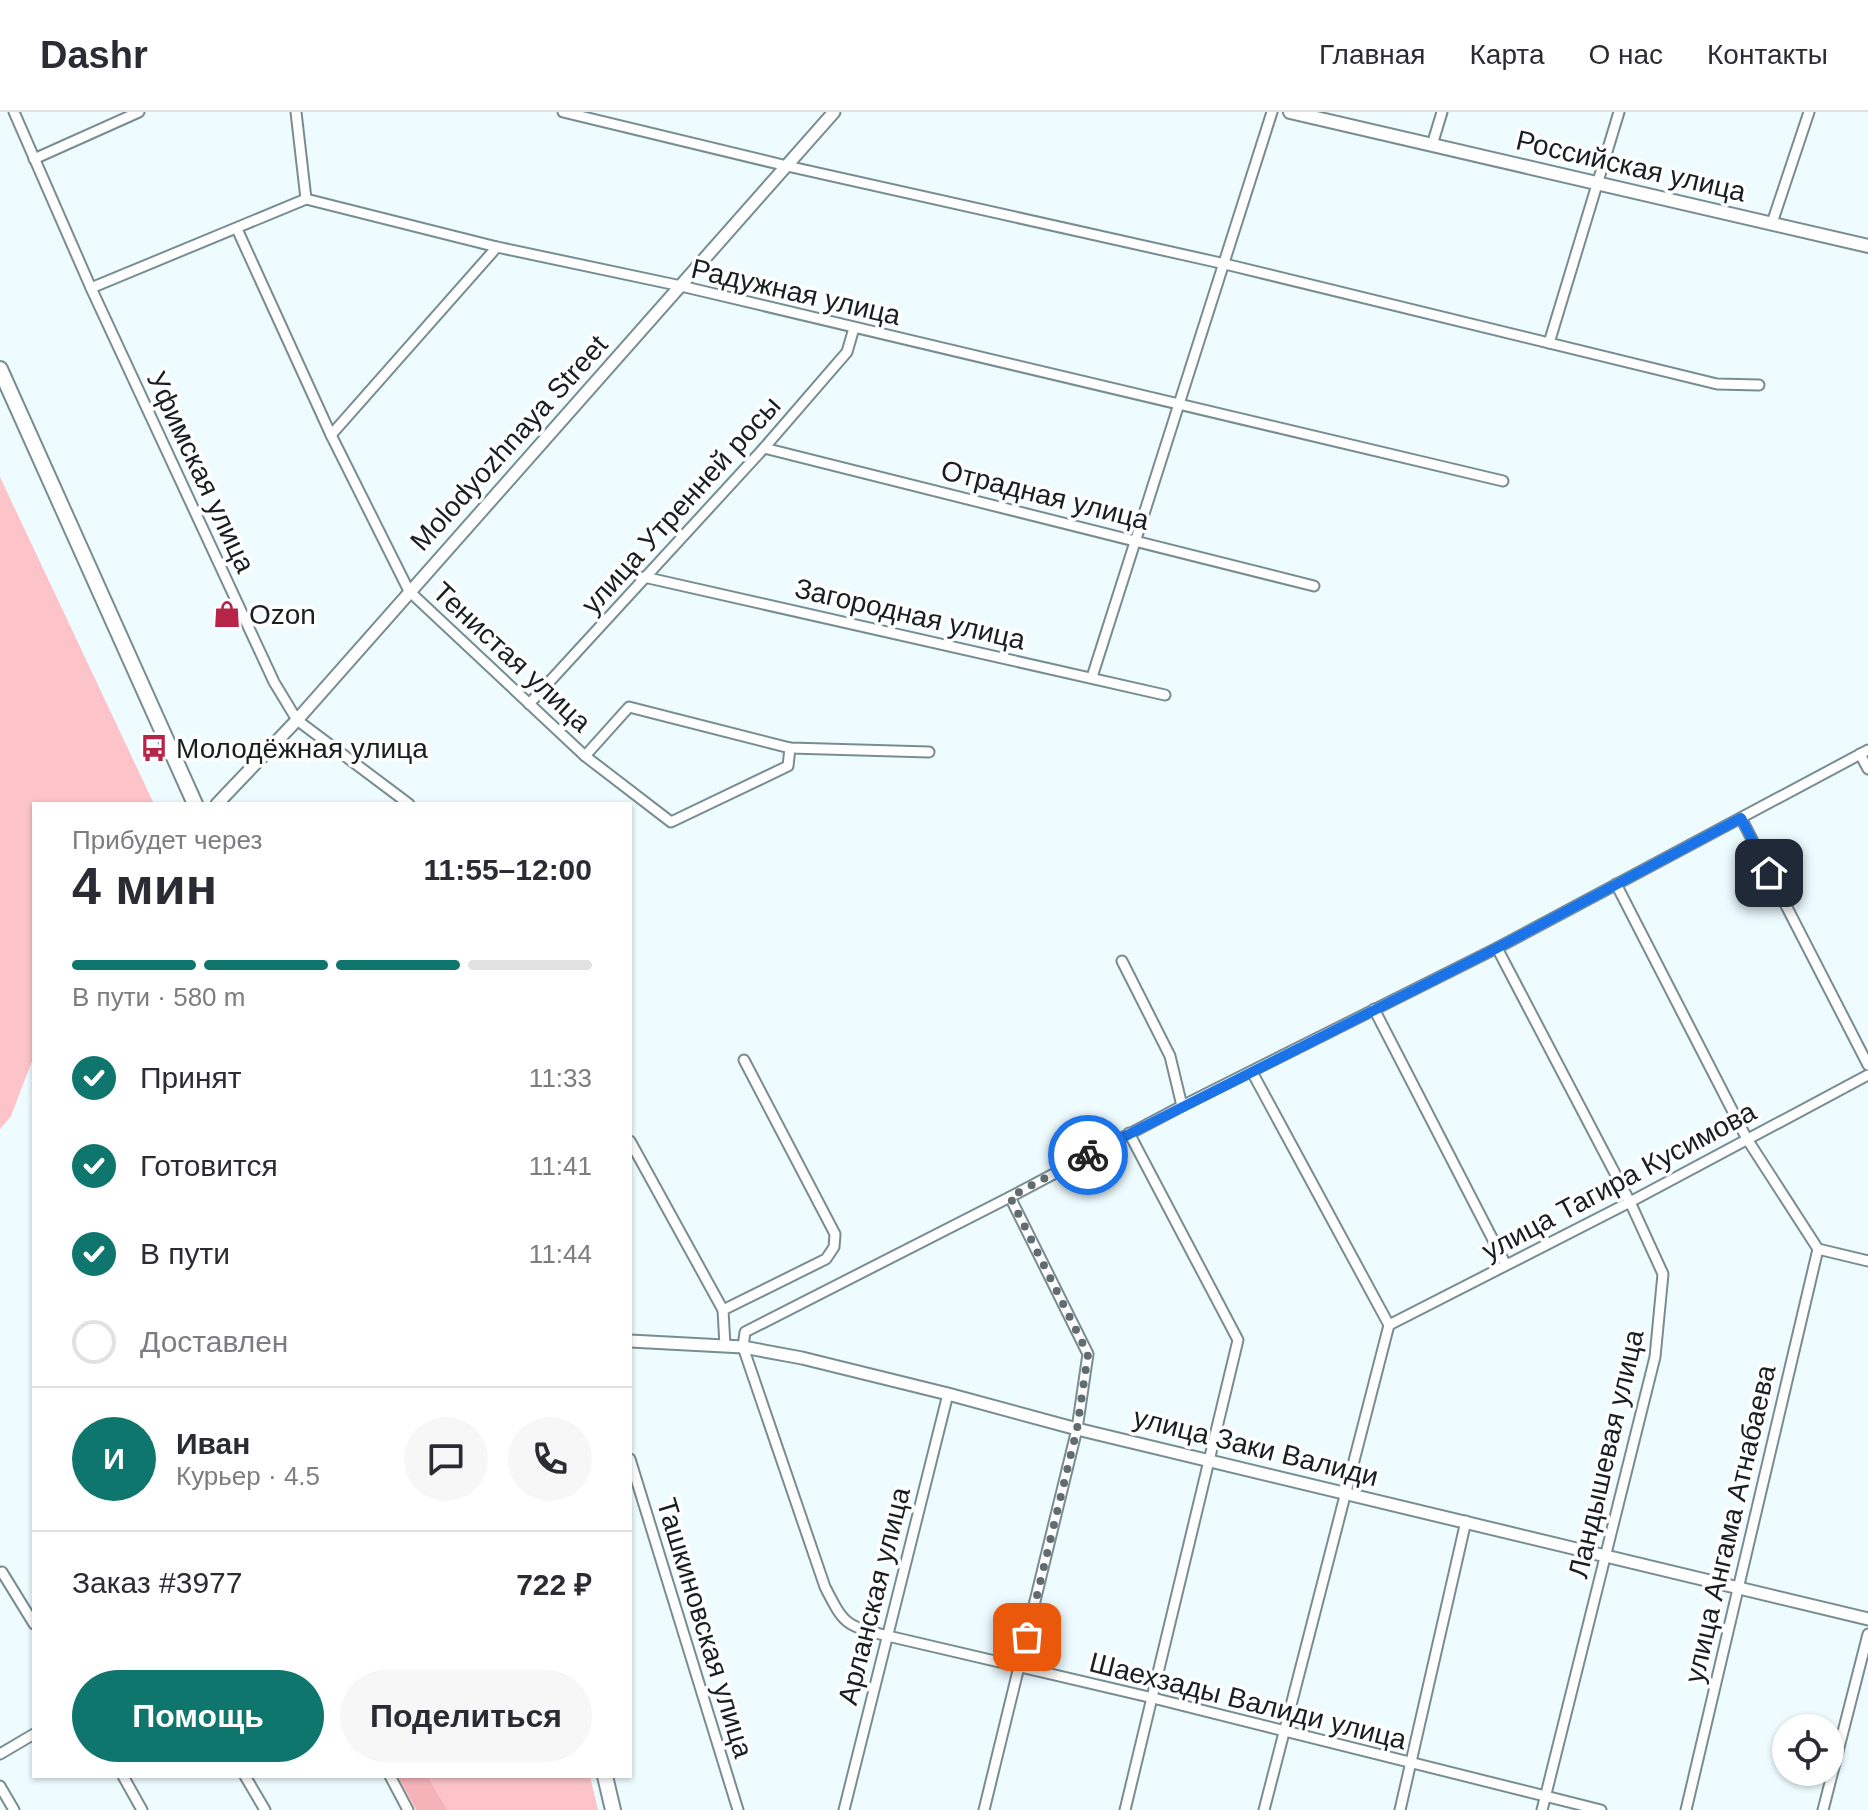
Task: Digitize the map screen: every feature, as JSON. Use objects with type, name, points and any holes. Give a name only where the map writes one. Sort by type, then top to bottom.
[{"type":"main road","name":"Российская улица","points":[[1290,112],[1868,246]]},
{"type":"main road","points":[[0,369],[194,802]]},
{"type":"main road","points":[[605,1778],[613,1810]]},
{"type":"street","name":"Уфимская улица","points":[[14,112],[91,288],[274,682],[297,720],[406,802]]},
{"type":"street","points":[[34,159],[139,112]]},
{"type":"street","points":[[91,288],[306,199],[296,112]]},
{"type":"street","points":[[563,112],[787,166],[1225,264],[1717,384],[1759,385]]},
{"type":"street","name":"Molodyozhnaya Street","points":[[219,802],[297,720],[834,112]]},
{"type":"street","points":[[1092,677],[1272,112]]},
{"type":"street","points":[[1432,145],[1442,112]]},
{"type":"street","points":[[1549,343],[1619,112]]},
{"type":"street","points":[[1772,223],[1809,112]]},
{"type":"street","name":"Радужная улица","points":[[306,199],[497,247],[681,286],[1503,481]]},
{"type":"street","name":"Тенистая улица","points":[[237,229],[331,435],[409,591],[529,704],[585,756],[671,822],[788,766],[790,748]]},
{"type":"street","points":[[331,435],[497,247]]},
{"type":"street","name":"улица Утренней росы","points":[[529,704],[764,448],[847,352],[854,328]]},
{"type":"street","name":"Отрадная улица","points":[[764,448],[1314,586]]},
{"type":"street","name":"Загородная улица","points":[[644,577],[1165,695]]},
{"type":"street","points":[[585,756],[629,707],[790,748],[929,752]]},
{"type":"street","points":[[743,1347],[745,1332],[1129,1133],[1497,948],[1864,752],[1868,769]]},
{"type":"street","points":[[1741,818],[1868,1065]]},
{"type":"street","points":[[1616,884],[1747,1139],[1818,1249],[1868,1261]]},
{"type":"street","name":"Ландышевая улица","points":[[1497,948],[1630,1202],[1663,1274],[1655,1357],[1542,1810]]},
{"type":"street","points":[[1122,961],[1170,1056],[1182,1106]]},
{"type":"street","points":[[1374,1009],[1506,1265]]},
{"type":"street","points":[[723,1310],[826,1259],[834,1247],[835,1234],[744,1060]]},
{"type":"street","points":[[1252,1072],[1389,1325],[1264,1810]]},
{"type":"street","name":"улица Тагира Кусимова","points":[[1389,1325],[1630,1202],[1868,1075]]},
{"type":"street","points":[[1125,1810],[1238,1340],[1129,1133]]},
{"type":"street","points":[[632,1145],[723,1310],[725,1346]]},
{"type":"street","points":[[984,1810],[1077,1429],[1088,1354],[1010,1197]]},
{"type":"street","name":"улица Ангама Атнабаева","points":[[1686,1810],[1818,1249]]},
{"type":"street","name":"улица Заки Валиди","points":[[632,1341],[743,1347],[948,1394],[1077,1429],[1868,1619]]},
{"type":"street","name":"Шаехзады Валиди улица","points":[[743,1347],[825,1587],[841,1619],[861,1629],[888,1636],[1153,1698],[1601,1810]]},
{"type":"street","name":"Арланская улица","points":[[844,1810],[948,1394]]},
{"type":"street","name":"Ташкиновская улица","points":[[632,1466],[738,1810]]},
{"type":"street","points":[[1400,1810],[1466,1521]]},
{"type":"street","points":[[2,1572],[32,1621]]},
{"type":"street","points":[[1823,1810],[1868,1634]]},
{"type":"street","points":[[0,1754],[32,1735]]},
{"type":"street","points":[[124,1778],[142,1810]]},
{"type":"street","points":[[246,1778],[265,1810]]},
{"type":"street","points":[[391,1778],[408,1810]]},
{"type":"street","points":[[0,1786],[14,1810]]},
{"type":"shaded area","points":[[0,477],[153,802],[32,802],[32,1061],[11,1116],[0,1129]]},
{"type":"shaded area","points":[[397,1778],[590,1778],[598,1810],[416,1810]]},
{"type":"shaded area","points":[[399,1778],[428,1778],[447,1810],[417,1810]]},
{"type":"way so far","points":[[1027,1637],[1077,1429],[1088,1354],[1010,1197],[1088,1155]]},
{"type":"place","name":"Ozon","points":[[227,614]]},
{"type":"place","name":"Молодёжная улица","points":[[154,748]]},
{"type":"route","points":[[1088,1155],[1497,948],[1741,818],[1769,873]]}]
